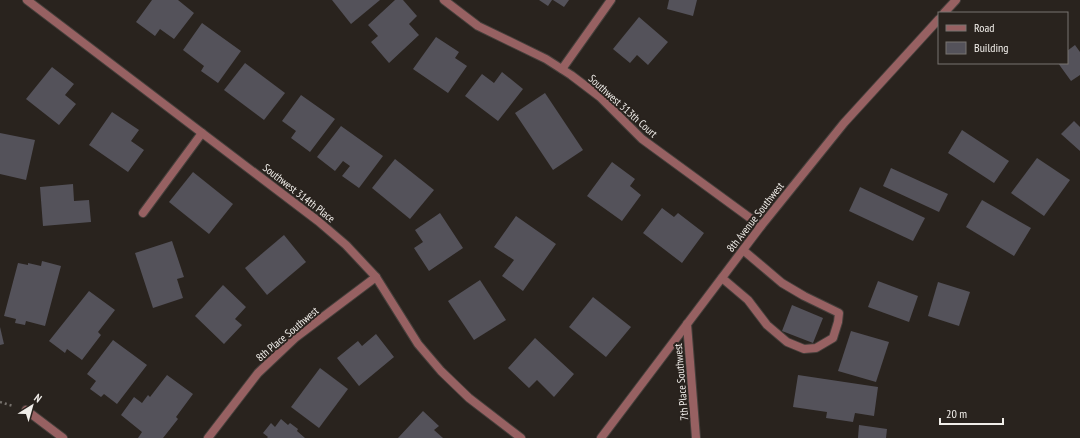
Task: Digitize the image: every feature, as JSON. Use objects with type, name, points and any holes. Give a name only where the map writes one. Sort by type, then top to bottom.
[{"type":"street","name":"Southwest 314th Place","points":[[27,0],[324,226],[346,245],[376,277],[418,344],[441,371],[469,398],[521,438]]},
{"type":"street","name":"Southwest 313th Court","points":[[444,0],[478,26],[546,59],[562,69],[600,97],[642,139],[761,226]]},
{"type":"street","points":[[562,69],[611,0]]},
{"type":"street","points":[[945,12],[956,0]]},
{"type":"street","name":"8th Avenue Southwest","points":[[601,438],[761,226],[844,123],[938,20]]},
{"type":"street","points":[[143,213],[202,133]]},
{"type":"street","points":[[722,278],[748,300],[767,325],[787,342],[804,349],[816,348],[833,338],[838,322],[838,313],[782,283],[743,250]]},
{"type":"street","name":"8th Place Southwest","points":[[208,438],[258,373],[295,338],[376,277]]},
{"type":"street","name":"7th Place Southwest","points":[[687,324],[696,438]]},
{"type":"street","points":[[26,410],[63,438]]},
{"type":"building","points":[[152,0],[178,0],[194,13],[174,39],[160,29],[155,36],[136,22]]},
{"type":"building","points":[[332,0],[380,0],[351,24]]},
{"type":"building","points":[[395,0],[403,0],[417,16],[409,24],[419,35],[389,63],[371,42],[378,36],[368,25]]},
{"type":"building","points":[[539,0],[552,0],[548,6]]},
{"type":"building","points":[[553,0],[569,0],[564,7]]},
{"type":"building","points":[[669,0],[697,0],[693,16],[667,9]]},
{"type":"building","points":[[639,17],[668,42],[648,65],[637,55],[630,63],[613,49]]},
{"type":"building","points":[[202,23],[241,51],[218,83],[201,71],[204,66],[183,50]]},
{"type":"building","points":[[436,37],[459,52],[455,58],[467,66],[448,93],[413,69]]},
{"type":"building","points":[[1075,45],[1080,52],[1080,75],[1071,81],[1059,64],[1068,64],[1068,50]]},
{"type":"building","points":[[245,63],[285,93],[264,120],[224,90]]},
{"type":"building","points":[[52,67],[74,84],[65,95],[76,104],[59,125],[26,99]]},
{"type":"building","points":[[502,72],[523,89],[498,121],[465,96],[482,74],[494,83]]},
{"type":"building","points":[[545,93],[583,150],[553,170],[515,113]]},
{"type":"building","points":[[301,95],[335,119],[310,152],[291,138],[296,131],[282,121]]},
{"type":"building","points":[[112,112],[139,130],[131,141],[144,150],[128,172],[89,145]]},
{"type":"building","points":[[1074,121],[1080,127],[1080,151],[1061,134]]},
{"type":"building","points":[[341,126],[383,156],[359,188],[342,176],[350,166],[343,161],[335,171],[317,157]]},
{"type":"building","points":[[962,130],[1009,161],[994,183],[948,153]]},
{"type":"building","points":[[0,133],[35,140],[26,180],[0,174]]},
{"type":"building","points":[[1037,158],[1070,180],[1044,216],[1011,193]]},
{"type":"building","points":[[395,159],[434,190],[410,219],[372,188]]},
{"type":"building","points":[[612,162],[635,179],[630,186],[641,195],[622,221],[587,196]]},
{"type":"building","points":[[891,168],[948,194],[939,212],[883,186]]},
{"type":"building","points":[[193,172],[233,204],[209,234],[169,202]]},
{"type":"building","points":[[73,184],[74,201],[89,200],[91,222],[43,226],[40,187]]},
{"type":"building","points":[[860,187],[925,218],[913,241],[849,211]]},
{"type":"building","points":[[982,200],[1031,228],[1014,256],[966,227]]},
{"type":"building","points":[[662,208],[674,217],[678,213],[704,233],[682,263],[643,233]]},
{"type":"building","points":[[440,213],[463,248],[429,271],[414,248],[423,242],[415,230]]},
{"type":"building","points":[[516,216],[556,244],[523,291],[502,276],[514,260],[494,247]]},
{"type":"building","points":[[284,235],[306,262],[267,295],[245,268]]},
{"type":"building","points":[[172,241],[184,277],[177,279],[183,298],[153,308],[135,253]]},
{"type":"building","points":[[42,261],[61,266],[45,326],[26,321],[25,325],[15,323],[16,319],[4,316],[18,263],[28,265],[28,263],[41,266]]},
{"type":"building","points":[[480,280],[506,320],[474,340],[448,301]]},
{"type":"building","points":[[878,281],[918,296],[909,322],[868,307]]},
{"type":"building","points":[[938,282],[970,292],[959,326],[928,316]]},
{"type":"building","points":[[223,285],[246,307],[235,319],[242,325],[224,344],[195,316]]},
{"type":"building","points":[[89,291],[115,310],[98,332],[101,335],[82,360],[67,349],[65,353],[49,341]]},
{"type":"building","points":[[593,297],[631,327],[606,357],[569,327]]},
{"type":"building","points":[[792,305],[823,318],[813,343],[782,331]]},
{"type":"building","points":[[0,327],[4,344],[0,345]]},
{"type":"building","points":[[851,331],[889,342],[876,382],[838,371]]},
{"type":"building","points":[[376,334],[394,357],[359,386],[337,358],[358,341],[362,346]]},
{"type":"building","points":[[535,338],[574,374],[554,397],[537,380],[529,388],[508,368]]},
{"type":"building","points":[[113,340],[147,365],[117,404],[104,394],[101,397],[90,389],[96,381],[87,374]]},
{"type":"building","points":[[320,368],[348,389],[319,428],[291,407]]},
{"type":"building","points":[[167,375],[193,394],[176,417],[178,419],[163,438],[138,438],[142,432],[121,415],[134,397],[142,403],[148,395],[150,397]]},
{"type":"building","points":[[798,375],[878,387],[874,416],[855,413],[853,422],[826,418],[827,412],[793,407]]},
{"type":"building","points":[[423,411],[439,426],[434,430],[443,438],[398,438]]},
{"type":"building","points":[[281,419],[288,425],[290,423],[298,429],[297,431],[305,438],[267,438],[268,437],[263,433],[271,423],[275,427]]},
{"type":"building","points":[[859,425],[887,429],[886,438],[858,438]]}]
